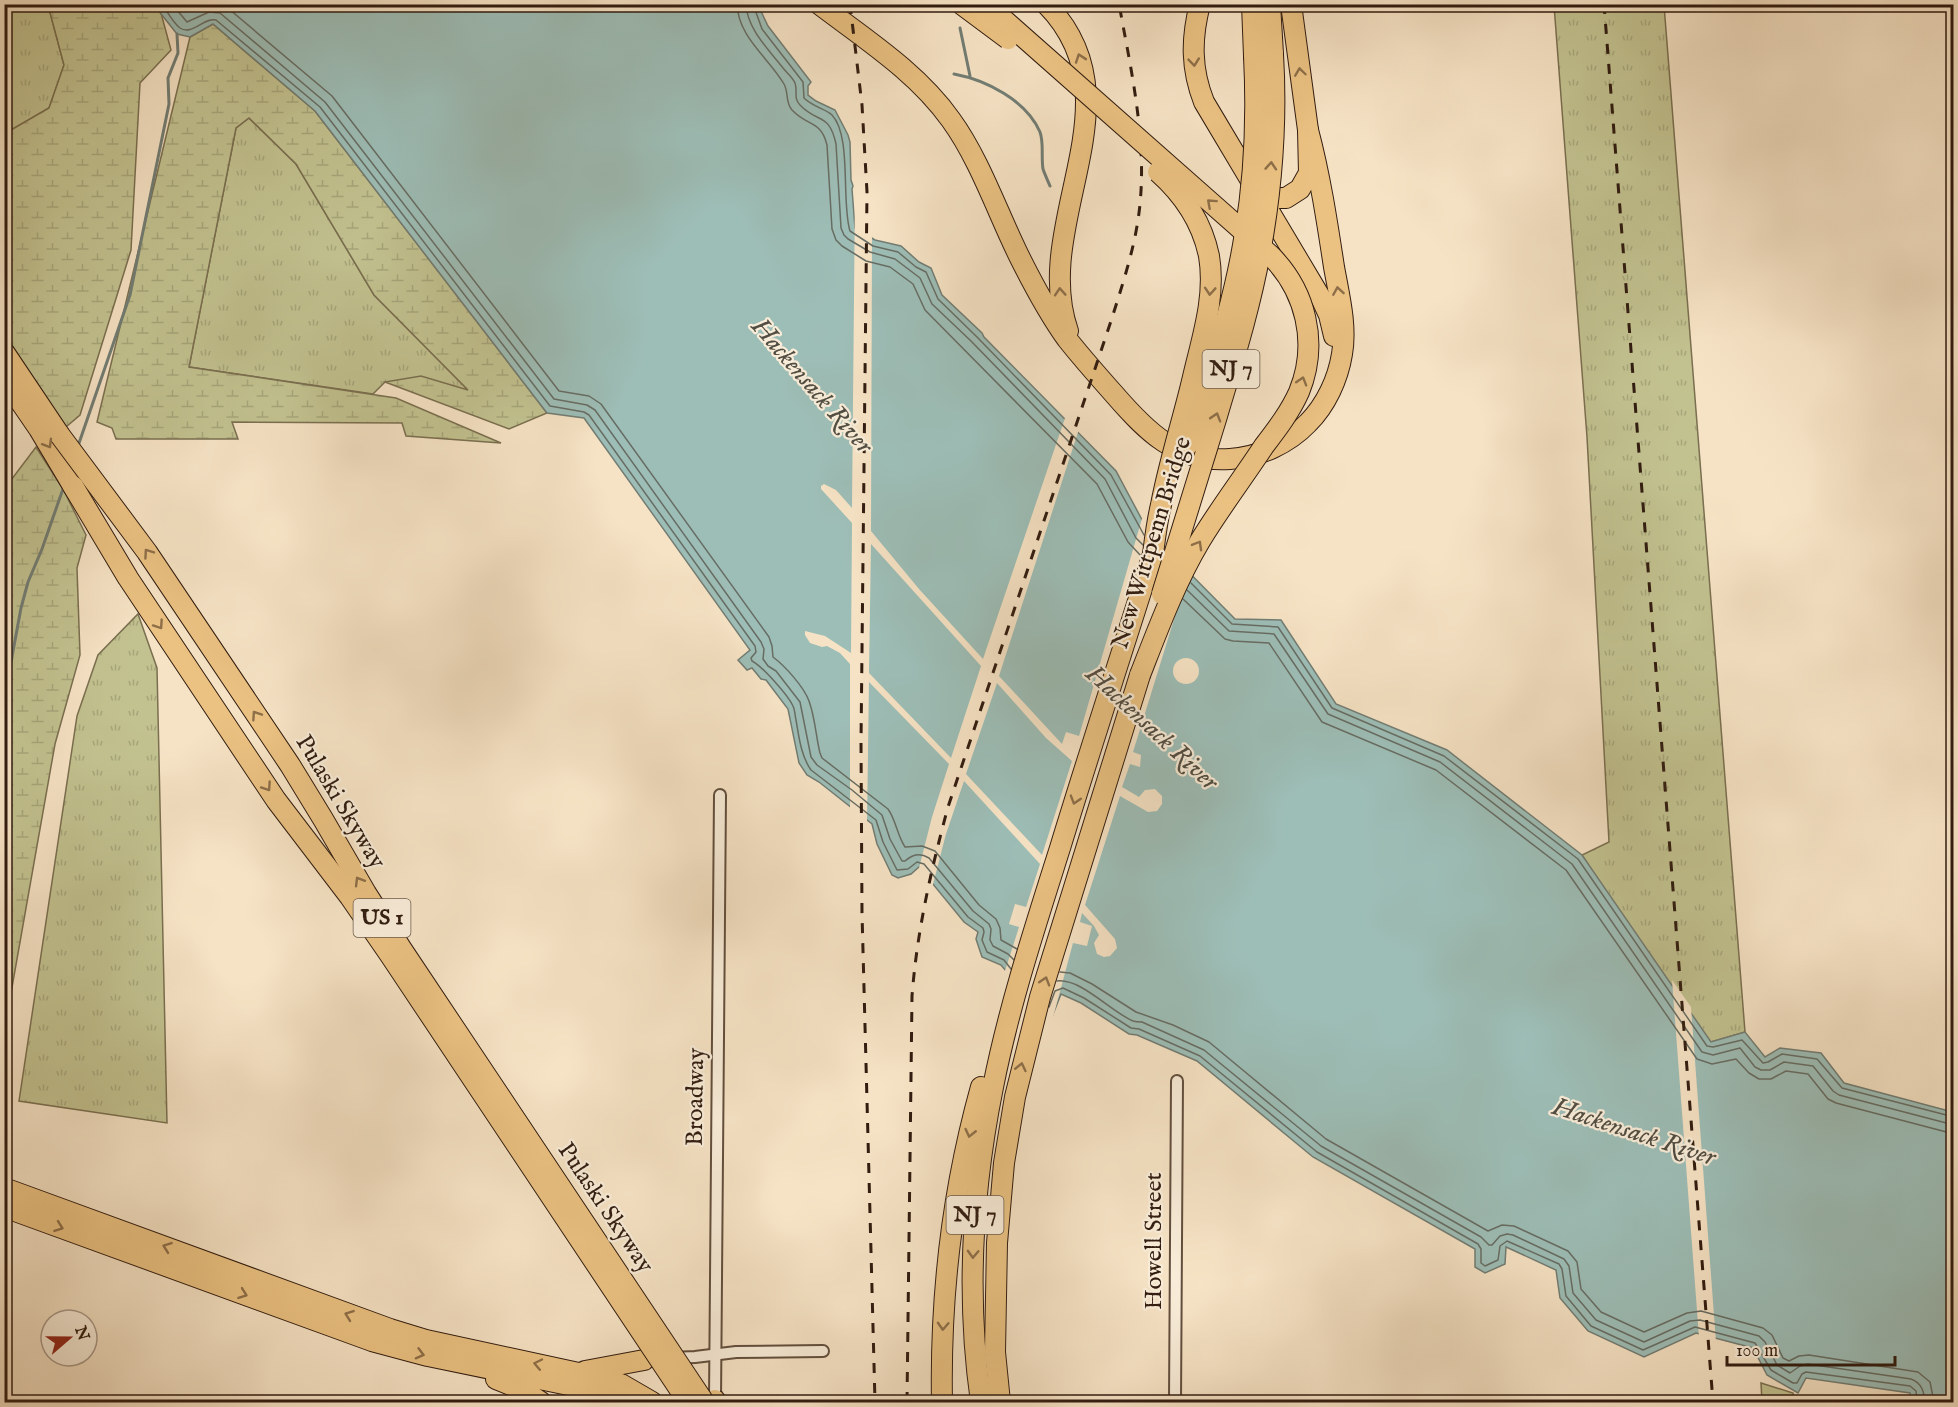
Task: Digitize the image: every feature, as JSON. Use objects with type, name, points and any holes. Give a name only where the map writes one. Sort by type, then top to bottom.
[{"type":"highway","points":[[819,4],[909,75],[935,99],[951,119],[968,148],[1038,292],[1074,348],[1147,431],[1172,447],[1201,458],[1234,459],[1255,455],[1293,437],[1309,423],[1322,406],[1331,389],[1342,356],[1343,327],[1319,171],[1308,130]]},
{"type":"highway","points":[[961,4],[1004,36],[1170,183],[1190,207],[1203,237],[1210,270],[1210,300],[1161,504],[1153,555]]},
{"type":"highway","points":[[986,4],[1269,254],[1290,279],[1305,312],[1308,358],[1298,394],[1282,422],[1199,542],[1169,602],[1140,675]]},
{"type":"highway","points":[[1046,4],[1073,42],[1081,60],[1087,88],[1085,124],[1059,272],[1062,309],[1074,348]]},
{"type":"highway","points":[[1200,4],[1192,48],[1197,84],[1208,110],[1329,315],[1334,339],[1331,389]]},
{"type":"highway","name":"NJ 7","points":[[1252,4],[1264,55]]},
{"type":"highway","name":"NJ 7","points":[[1264,55],[1270,4]]},
{"type":"highway","points":[[1240,162],[1265,194],[1277,198],[1290,196],[1300,189],[1309,172],[1308,130],[1291,4]]},
{"type":"highway","name":"New Wittpenn Bridge","points":[[981,1402],[977,1377],[972,1280],[975,1213],[987,1122],[1020,978],[1153,555],[1176,489],[1228,313],[1250,200],[1255,151],[1256,91],[1264,55]]},
{"type":"highway","name":"New Wittpenn Bridge","points":[[997,1313],[997,1243],[1002,1183],[1013,1105],[1029,1037],[1235,357],[1256,274],[1271,171],[1274,109],[1264,55]]},
{"type":"highway","name":"Pulaski Skyway","points":[[4,352],[59,434],[141,543],[307,791],[401,948],[712,1402]]},
{"type":"highway","name":"Pulaski Skyway","points":[[4,378],[43,436],[106,544],[146,606],[276,800],[338,881],[384,947],[688,1402]]},
{"type":"highway","points":[[942,1402],[945,1284],[951,1227],[960,1178],[975,1109],[998,1029],[1020,978]]},
{"type":"highway","points":[[4,1188],[407,1335],[609,1380],[627,1398]]},
{"type":"highway","points":[[4,1207],[388,1346],[612,1396],[652,1402]]},
{"type":"highway","points":[[997,1313],[1008,1382],[1015,1402]]},
{"type":"highway","name":"NJ 7","points":[[997,1313],[995,1352],[1000,1402]]},
{"type":"highway","points":[[576,1372],[644,1360]]},
{"type":"highway","points":[[452,1361],[514,1386],[541,1402]]},
{"type":"street","name":"Broadway","points":[[712,1402],[715,1354],[720,795]]},
{"type":"street","name":"Howell Street","points":[[1174,1402],[1177,1081]]},
{"type":"street","points":[[627,1398],[634,1371],[644,1360],[736,1352],[823,1351]]},
{"type":"green space","points":[[5,5],[48,5],[64,65],[49,108],[11,130],[5,151]]},
{"type":"green space","points":[[48,5],[154,5],[161,13],[171,50],[140,83],[131,250],[80,415],[66,427],[5,335],[5,151],[11,130],[49,108],[64,65]]},
{"type":"green space","points":[[1554,5],[1664,5],[1745,1032],[1711,1042],[1670,992],[1582,855],[1609,842],[1587,437]]},
{"type":"green space","points":[[213,24],[315,111],[547,413],[509,429],[385,382],[421,376],[468,390],[374,295],[296,164],[249,118],[236,128],[189,367],[396,398],[501,443],[406,436],[402,423],[232,422],[238,439],[116,439],[112,428],[97,422],[190,37]]},
{"type":"green space","points":[[249,118],[296,164],[374,295],[469,391],[385,382],[373,394],[189,367],[236,128]]},
{"type":"green space","points":[[36,447],[63,489],[86,535],[77,568],[80,655],[55,744],[5,1027],[5,488]]},
{"type":"green space","points":[[138,614],[157,668],[167,1123],[19,1101],[77,716],[98,655]]},
{"type":"green space","points":[[1761,1383],[1793,1393],[1794,1402],[1762,1402]]},
{"type":"water","name":"Hackensack River","points":[[154,5],[758,5],[768,26],[811,82],[808,86],[808,95],[835,110],[848,135],[855,228],[875,240],[901,246],[919,262],[931,268],[942,295],[1116,471],[1148,531],[1235,619],[1281,620],[1336,704],[1447,750],[1582,855],[1711,1042],[1745,1032],[1765,1057],[1780,1048],[1821,1053],[1844,1083],[1953,1112],[1953,1402],[1912,1402],[1910,1393],[1806,1378],[1798,1393],[1767,1375],[1753,1348],[1696,1333],[1644,1357],[1588,1331],[1560,1298],[1556,1270],[1506,1247],[1505,1264],[1485,1273],[1475,1267],[1475,1249],[1313,1157],[1197,1061],[1137,1035],[1129,1034],[1081,1003],[1061,994],[1050,1022],[1001,965],[982,957],[976,939],[978,932],[964,922],[919,867],[911,874],[898,878],[892,875],[877,844],[872,824],[807,775],[799,763],[788,709],[766,680],[761,679],[752,668],[747,670],[738,660],[750,650],[584,418],[547,413],[315,111],[213,24],[190,37],[177,34]]},
{"type":"pier","points":[[855,192],[857,226],[872,235],[871,531],[919,589],[983,659],[1066,415],[1079,429],[999,676],[1062,744],[1066,732],[1079,736],[1143,515],[1150,529],[1194,573],[1180,600],[1133,752],[1141,755],[1140,767],[1130,764],[1122,787],[1139,797],[1145,790],[1155,789],[1162,796],[1162,804],[1157,811],[1148,812],[1120,796],[1085,905],[1115,939],[1117,948],[1110,956],[1104,957],[1097,954],[1094,943],[1099,935],[1082,913],[1080,922],[1092,926],[1087,946],[1073,943],[1051,1025],[1047,1024],[1004,974],[1019,927],[1009,924],[1015,904],[1026,907],[1040,864],[964,781],[946,834],[932,888],[918,872],[949,764],[869,682],[867,823],[850,810],[850,664],[840,653],[827,646],[822,647],[810,643],[805,631],[825,636],[851,653],[852,523],[821,489],[821,486],[824,484],[836,490],[852,508]],"holes":[[[871,544],[981,666],[951,758],[869,673]],[[997,683],[1046,738],[1072,761],[1042,855],[966,774]]]},
{"type":"pier","points":[[1186,658],[1195,662],[1199,671],[1195,680],[1186,684],[1177,680],[1173,671],[1177,662]]},
{"type":"pier","points":[[1672,980],[1691,1007],[1716,1342],[1699,1337]]},
{"type":"waterway","points":[[960,28],[970,76]]},
{"type":"waterway","points":[[78,446],[130,295],[169,104],[168,78],[178,53],[177,34]]},
{"type":"waterway","points":[[954,74],[979,81],[1004,93],[1025,110],[1040,132],[1043,169],[1050,186]]},
{"type":"waterway","points":[[4,700],[28,582],[64,486]]},
{"type":"railway","points":[[850,4],[862,105],[867,192],[861,742],[862,913],[875,1402]]},
{"type":"railway","points":[[907,1402],[912,996],[917,948],[930,877],[948,807],[1112,318],[1133,245],[1138,220],[1142,166],[1138,112],[1119,4]]},
{"type":"railway","points":[[1604,4],[1713,1402]]}]
